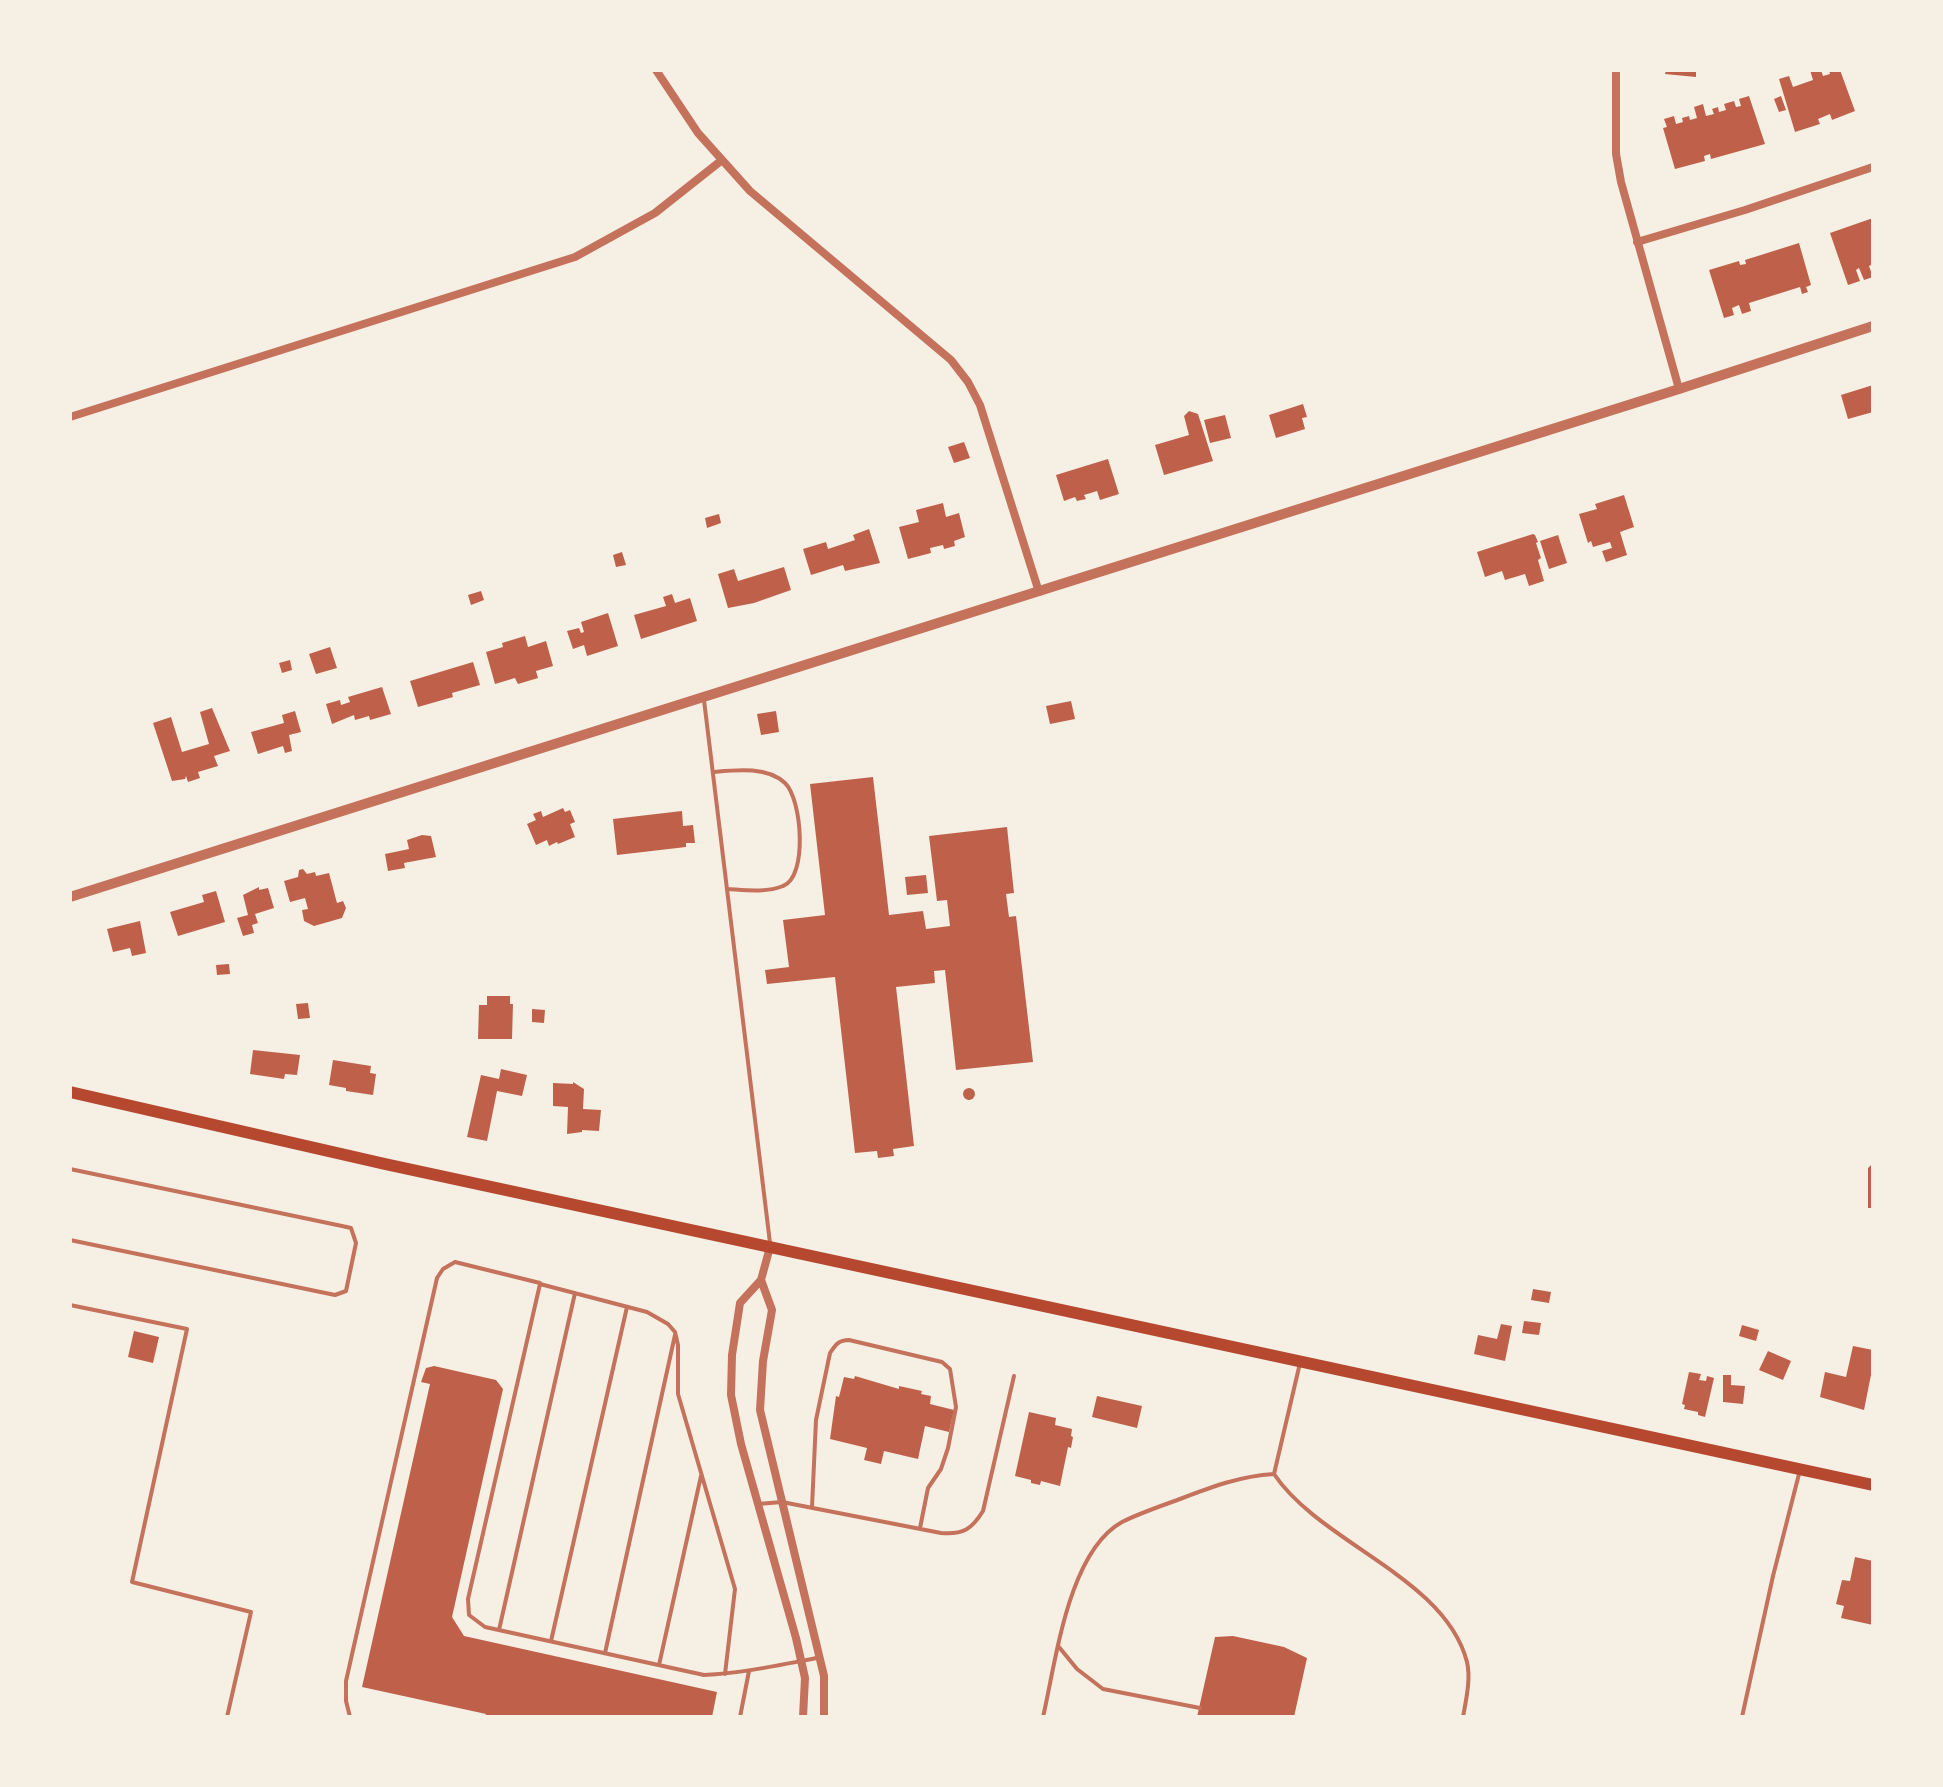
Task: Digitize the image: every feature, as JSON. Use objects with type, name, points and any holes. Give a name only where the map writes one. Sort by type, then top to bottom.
[{"type":"main road","points":[[70,1092],[1873,1485]]},
{"type":"street","points":[[656,70],[698,133],[750,191],[951,360],[968,382],[980,405],[1039,592]]},
{"type":"street","points":[[1616,70],[1616,154],[1621,182],[1679,389]]},
{"type":"street","points":[[70,417],[575,257],[655,213],[722,160]]},
{"type":"street","points":[[1637,242],[1873,167]]},
{"type":"street","points":[[70,897],[1873,326]]},
{"type":"street","points":[[770,1247],[761,1280],[740,1303],[732,1355],[731,1395],[741,1444],[805,1678],[803,1717]]},
{"type":"street","points":[[761,1280],[772,1310],[763,1361],[760,1410],[824,1676],[824,1717]]},
{"type":"lane","points":[[704,697],[770,1247]]},
{"type":"lane","points":[[713,772],[743,770],[765,773],[784,781],[792,793],[800,835],[796,875],[785,886],[757,890],[727,889]]},
{"type":"lane","points":[[70,1169],[351,1228],[356,1243],[346,1291],[335,1295],[70,1240]]},
{"type":"lane","points":[[350,1717],[346,1681],[437,1278],[443,1269],[455,1262],[647,1312],[668,1324],[675,1332],[678,1394],[735,1589],[725,1674]]},
{"type":"lane","points":[[540,1284],[467,1607],[476,1622],[499,1630],[704,1675],[749,1671],[820,1657]]},
{"type":"lane","points":[[499,1630],[575,1293]]},
{"type":"lane","points":[[70,1305],[187,1329],[132,1582],[251,1612],[227,1717]]},
{"type":"lane","points":[[551,1641],[627,1307]]},
{"type":"lane","points":[[605,1653],[675,1332]]},
{"type":"lane","points":[[812,1507],[816,1420],[830,1353],[842,1340],[849,1340],[933,1359],[950,1369],[956,1407],[948,1448],[941,1469],[928,1488],[920,1528]]},
{"type":"lane","points":[[1301,1360],[1274,1474],[1303,1507],[1406,1581],[1445,1621],[1460,1642],[1467,1664],[1468,1688],[1463,1717]]},
{"type":"lane","points":[[758,1504],[782,1502],[956,1534],[973,1527],[983,1511],[1014,1376]]},
{"type":"lane","points":[[1742,1717],[1773,1576],[1801,1469]]},
{"type":"lane","points":[[659,1665],[702,1473]]},
{"type":"lane","points":[[1043,1717],[1071,1595],[1081,1569],[1100,1541],[1121,1523],[1230,1480],[1274,1474]]},
{"type":"lane","points":[[1059,1647],[1077,1669],[1103,1689],[1200,1708]]},
{"type":"lane","points":[[740,1717],[749,1671]]},
{"type":"building","points":[[1666,70],[1696,70],[1696,77],[1665,74]]},
{"type":"building","points":[[1810,70],[1821,70],[1823,76],[1830,74],[1829,70],[1840,70],[1855,111],[1832,120],[1830,114],[1818,119],[1820,124],[1795,132],[1779,79],[1789,76],[1793,87],[1813,80]]},
{"type":"building","points":[[1749,96],[1765,144],[1711,159],[1710,154],[1704,156],[1705,161],[1675,169],[1663,128],[1667,127],[1664,119],[1674,116],[1676,124],[1689,116],[1690,120],[1697,118],[1694,107],[1703,104],[1706,116],[1714,114],[1712,109],[1718,107],[1719,112],[1726,110],[1724,104],[1734,101],[1736,107],[1741,106],[1739,99]]},
{"type":"building","points":[[1781,96],[1786,110],[1779,112],[1774,99]]},
{"type":"building","points":[[1873,218],[1873,264],[1869,266],[1873,277],[1864,280],[1859,268],[1856,270],[1860,281],[1848,285],[1830,233]]},
{"type":"building","points":[[1799,243],[1811,285],[1806,287],[1808,292],[1802,294],[1800,287],[1749,303],[1751,311],[1742,314],[1739,305],[1732,308],[1734,315],[1724,318],[1709,270],[1739,261],[1740,265],[1746,264],[1745,260]]},
{"type":"building","points":[[1873,385],[1873,412],[1848,419],[1841,395]]},
{"type":"building","points":[[1303,404],[1307,417],[1302,418],[1305,429],[1276,438],[1269,415]]},
{"type":"building","points":[[1189,411],[1198,414],[1213,461],[1164,475],[1155,445],[1189,435],[1184,416]]},
{"type":"building","points":[[1225,415],[1231,438],[1210,443],[1204,420]]},
{"type":"building","points":[[964,442],[970,458],[954,463],[948,447]]},
{"type":"building","points":[[1108,459],[1119,494],[1100,500],[1097,491],[1084,495],[1086,499],[1077,501],[1075,497],[1064,501],[1056,475]]},
{"type":"building","points":[[1624,495],[1634,527],[1620,532],[1627,555],[1606,562],[1602,551],[1612,548],[1610,542],[1593,547],[1591,541],[1588,543],[1579,514],[1597,509],[1595,504]]},
{"type":"building","points":[[943,503],[946,517],[959,513],[965,537],[954,541],[955,546],[930,548],[931,553],[908,559],[899,527],[919,522],[916,510]]},
{"type":"building","points":[[719,514],[721,523],[707,528],[705,518]]},
{"type":"building","points":[[869,529],[880,563],[845,571],[843,565],[811,575],[803,549],[826,542],[828,549],[855,540],[853,535]]},
{"type":"building","points":[[1533,534],[1538,542],[1541,558],[1538,560],[1544,581],[1529,586],[1525,574],[1505,580],[1502,571],[1485,577],[1477,552]]},
{"type":"building","points":[[1558,535],[1567,563],[1549,569],[1540,541]]},
{"type":"building","points":[[622,552],[626,565],[616,567],[613,555]]},
{"type":"building","points":[[784,567],[791,590],[728,608],[718,574],[734,569],[738,581]]},
{"type":"building","points":[[481,591],[484,600],[471,605],[468,595]]},
{"type":"building","points":[[672,594],[675,603],[690,598],[697,621],[641,639],[634,615],[666,606],[663,597]]},
{"type":"building","points":[[608,613],[618,646],[587,656],[584,645],[573,649],[567,631],[579,628],[581,633],[584,632],[581,622]]},
{"type":"building","points":[[525,636],[528,647],[546,641],[553,666],[536,671],[538,678],[518,684],[515,678],[495,684],[486,652]]},
{"type":"building","points":[[330,647],[337,668],[316,674],[309,654]]},
{"type":"building","points":[[290,660],[292,670],[282,673],[279,663]]},
{"type":"building","points":[[473,662],[480,685],[418,707],[410,681]]},
{"type":"building","points":[[382,687],[391,714],[370,720],[369,716],[355,720],[354,715],[332,724],[326,704],[340,700],[341,705],[350,702],[348,697]]},
{"type":"building","points":[[1071,701],[1075,719],[1050,724],[1046,706]]},
{"type":"building","points":[[212,708],[230,751],[214,756],[218,766],[198,772],[200,778],[188,782],[186,776],[185,779],[172,781],[153,723],[171,717],[182,752],[209,744],[200,712]]},
{"type":"building","points":[[295,711],[301,732],[289,735],[292,751],[285,753],[283,746],[258,754],[251,732],[284,723],[282,715]]},
{"type":"building","points":[[776,711],[779,732],[761,735],[757,714]]},
{"type":"building","points":[[873,777],[889,915],[923,911],[926,929],[950,926],[947,900],[937,901],[929,836],[1007,827],[1014,893],[1006,894],[1009,917],[1016,916],[1033,1062],[956,1070],[945,970],[934,971],[935,983],[896,987],[914,1146],[893,1149],[894,1156],[878,1158],[877,1151],[855,1153],[835,977],[767,984],[765,970],[789,967],[783,920],[825,915],[810,784]]},
{"type":"building","points":[[563,808],[565,812],[570,810],[575,822],[570,824],[575,837],[549,846],[547,840],[536,845],[527,824],[536,820],[533,814],[541,811],[543,817]]},
{"type":"building","points":[[682,811],[683,826],[693,825],[695,843],[686,843],[686,847],[617,855],[613,819]]},
{"type":"building","points":[[422,835],[431,836],[436,857],[404,863],[405,868],[388,871],[385,854],[409,849],[407,840]]},
{"type":"building","points":[[303,869],[307,874],[315,872],[316,876],[329,873],[337,903],[343,901],[346,908],[342,918],[314,926],[304,921],[302,910],[308,909],[305,898],[290,902],[284,881],[298,877],[299,870]]},
{"type":"building","points":[[926,875],[928,893],[907,895],[905,877]]},
{"type":"building","points":[[259,887],[259,890],[268,888],[274,908],[255,914],[258,923],[252,925],[254,933],[243,936],[237,918],[248,915],[243,895]]},
{"type":"building","points":[[216,891],[225,922],[178,936],[170,912],[204,902],[202,895]]},
{"type":"building","points":[[140,921],[146,953],[132,956],[130,948],[113,952],[107,929]]},
{"type":"building","points":[[229,964],[230,974],[217,975],[216,965]]},
{"type":"building","points":[[487,996],[510,996],[510,1004],[513,1004],[512,1039],[478,1039],[479,1005],[487,1005]]},
{"type":"building","points":[[308,1003],[310,1018],[298,1019],[296,1004]]},
{"type":"building","points":[[532,1009],[545,1010],[544,1023],[532,1022]]},
{"type":"building","points":[[253,1050],[300,1055],[297,1075],[285,1074],[284,1079],[250,1074]]},
{"type":"building","points":[[333,1060],[371,1066],[370,1073],[376,1074],[373,1095],[329,1085]]},
{"type":"building","points":[[501,1069],[527,1075],[522,1096],[497,1091],[487,1141],[467,1137],[481,1075],[499,1079]]},
{"type":"building","points":[[573,1082],[584,1089],[583,1109],[601,1110],[599,1131],[582,1130],[567,1134],[568,1107],[553,1106],[553,1083]]},
{"type":"building","points":[[969,1088],[975,1094],[969,1100],[963,1094]]},
{"type":"building","points":[[1871,1165],[1873,1208],[1868,1208],[1868,1168]]},
{"type":"building","points":[[1533,1289],[1551,1292],[1549,1303],[1531,1300]]},
{"type":"building","points":[[1524,1321],[1541,1323],[1539,1335],[1522,1333]]},
{"type":"building","points":[[1501,1324],[1512,1326],[1505,1361],[1474,1354],[1478,1335],[1497,1339]]},
{"type":"building","points":[[1742,1325],[1759,1330],[1756,1341],[1739,1336]]},
{"type":"building","points":[[134,1331],[159,1337],[153,1363],[128,1357]]},
{"type":"building","points":[[1853,1346],[1873,1350],[1864,1410],[1820,1397],[1825,1372],[1846,1377]]},
{"type":"building","points":[[1768,1351],[1791,1361],[1783,1380],[1759,1370]]},
{"type":"building","points":[[434,1366],[496,1380],[503,1389],[452,1617],[464,1636],[717,1692],[712,1717],[485,1717],[486,1714],[362,1687],[430,1384],[421,1382],[426,1368]]},
{"type":"building","points":[[1689,1372],[1701,1374],[1699,1380],[1706,1381],[1707,1376],[1714,1378],[1705,1417],[1684,1409],[1685,1405],[1682,1404]]},
{"type":"building","points":[[1723,1375],[1731,1375],[1731,1385],[1745,1386],[1743,1404],[1723,1402]]},
{"type":"building","points":[[855,1376],[899,1389],[899,1386],[922,1391],[921,1394],[931,1396],[930,1404],[954,1410],[949,1432],[925,1426],[918,1459],[884,1451],[881,1464],[864,1460],[867,1448],[830,1439],[836,1396],[839,1397],[844,1377],[854,1379]]},
{"type":"building","points":[[1097,1396],[1142,1406],[1137,1428],[1092,1417]]},
{"type":"building","points":[[1029,1412],[1056,1418],[1055,1425],[1072,1429],[1071,1448],[1068,1447],[1060,1486],[1041,1481],[1040,1485],[1031,1483],[1031,1480],[1015,1476]]},
{"type":"building","points":[[1855,1557],[1873,1561],[1873,1625],[1841,1618],[1844,1606],[1836,1604],[1842,1580],[1850,1581]]},
{"type":"building","points":[[1233,1636],[1284,1647],[1307,1658],[1294,1717],[1197,1717],[1215,1637]]}]
